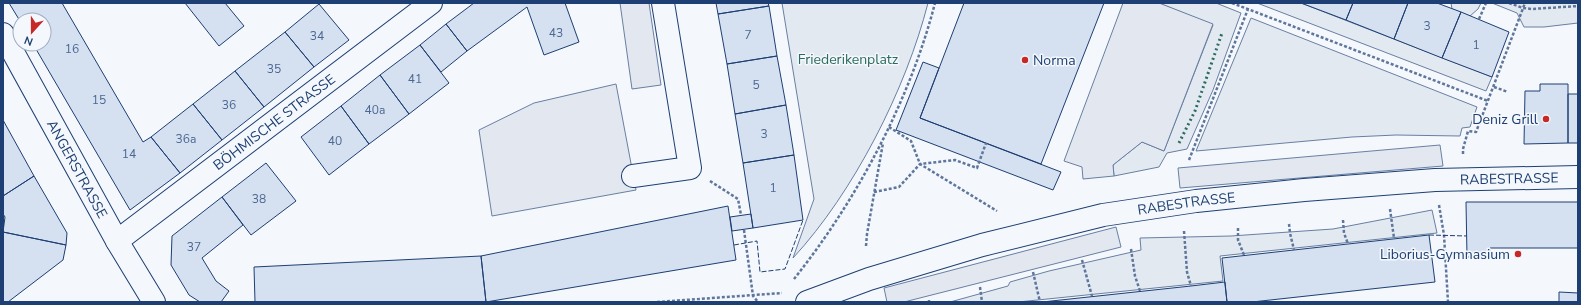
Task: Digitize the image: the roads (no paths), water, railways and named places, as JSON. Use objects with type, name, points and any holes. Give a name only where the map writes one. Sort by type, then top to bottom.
[{"type":"street","name":"BÖHMISCHE STRASSE","points":[[117,241],[431,3]]},
{"type":"street","points":[[633,176],[690,168],[664,3]]},
{"type":"street","name":"ANGERSTRASSE","points":[[3,34],[117,241],[154,302]]},
{"type":"street","name":"RABESTRASSE","points":[[807,302],[869,279],[982,245],[1103,215],[1196,201],[1435,180],[1463,178],[1578,177]]},
{"type":"place","name":"Norma","points":[[1025,60]]},
{"type":"place","name":"Deniz Grill","points":[[1546,119]]},
{"type":"place","name":"Liborius-Gymnasium","points":[[1518,254]]},
{"type":"park label","name":"Friederikenplatz","points":[[848,59]]}]
